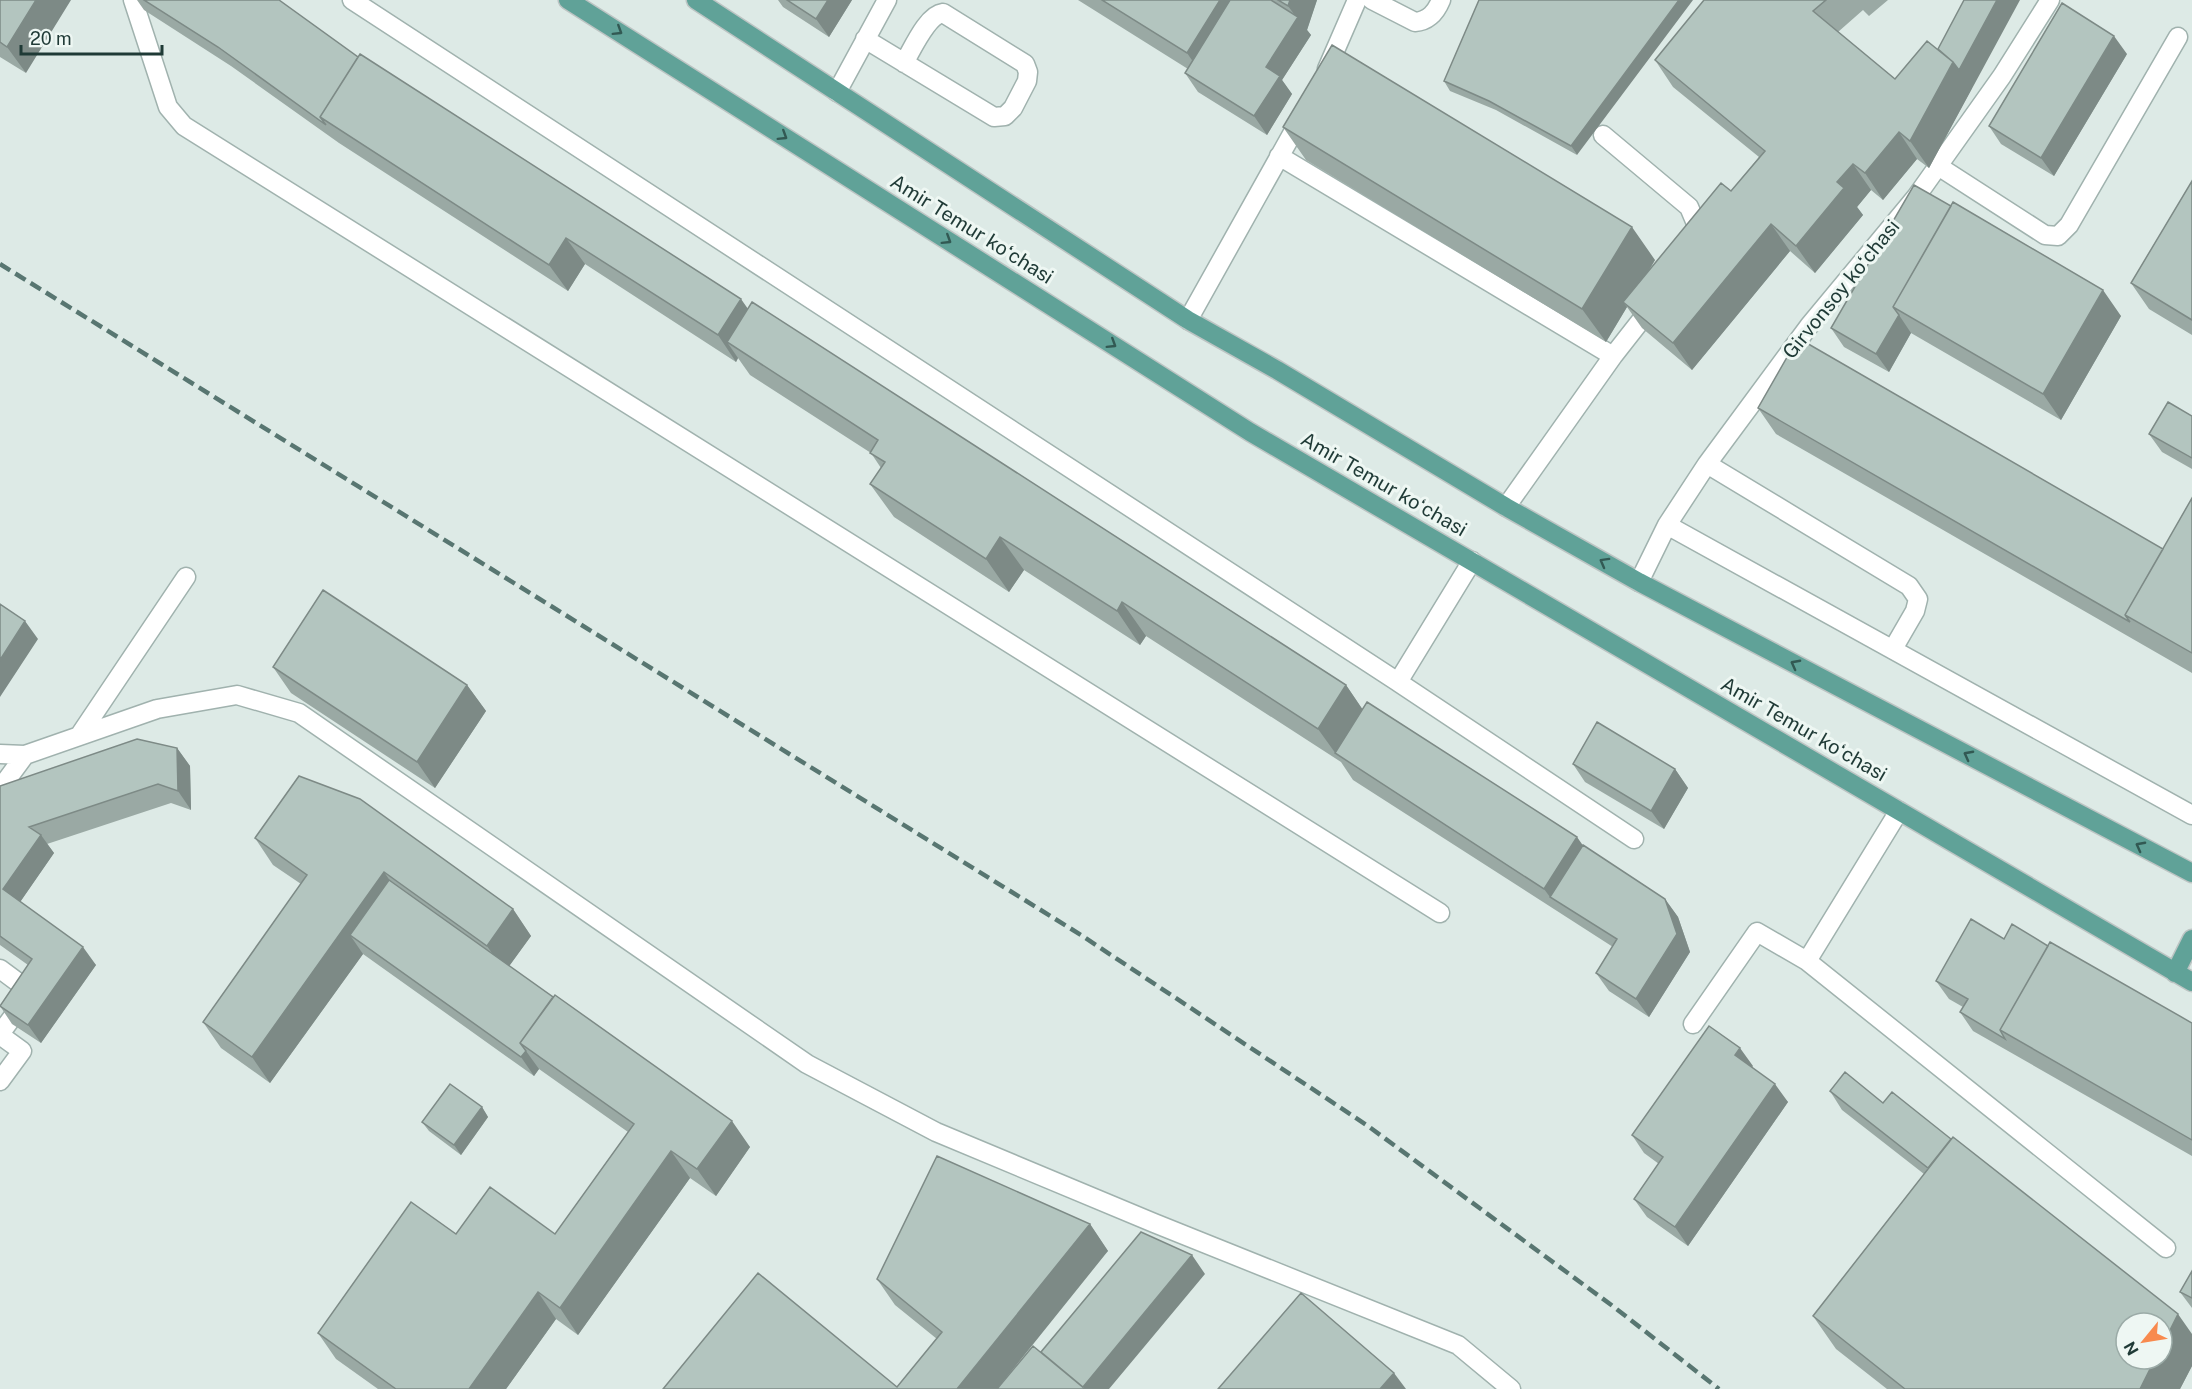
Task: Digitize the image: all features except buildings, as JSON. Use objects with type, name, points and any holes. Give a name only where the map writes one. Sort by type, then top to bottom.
[{"type":"main road","name":"Amir Temur koʻchasi","points":[[568,0],[1250,432],[2192,982]]},
{"type":"main road","name":"Amir Temur koʻchasi","points":[[696,0],[1188,320],[1277,370],[1506,507],[1639,582],[2192,873]]},
{"type":"main road","points":[[2175,973],[2192,939]]},
{"type":"street","points":[[133,0],[168,107],[184,126],[1440,913]]},
{"type":"street","points":[[352,0],[1398,682],[1634,839]]},
{"type":"street","points":[[837,92],[887,0]]},
{"type":"street","points":[[1188,320],[1314,94],[1357,0]]},
{"type":"street","points":[[1372,0],[1415,22],[1430,17],[1438,9],[1441,0]]},
{"type":"street","name":"Girvonsoy koʻchasi","points":[[1639,582],[1667,525],[1707,464],[1809,326],[1916,197],[2002,76],[2050,0]]},
{"type":"street","points":[[865,39],[904,63],[994,117],[1005,116],[1012,108],[1027,81],[1028,72],[1025,64],[943,13],[937,14],[930,20],[904,63]]},
{"type":"street","points":[[1938,166],[2045,235],[2058,236],[2069,225],[2178,37]]},
{"type":"street","points":[[1603,135],[1689,207],[1700,232],[1697,245],[1690,255]]},
{"type":"street","points":[[1279,156],[1612,356]]},
{"type":"street","points":[[1506,507],[1612,356],[1663,292]]},
{"type":"street","points":[[1707,464],[1909,586],[1918,599],[1915,611],[1893,649]]},
{"type":"street","points":[[1667,525],[2192,815]]},
{"type":"street","points":[[1398,682],[1472,561]]},
{"type":"street","points":[[79,736],[186,577]]},
{"type":"street","points":[[0,754],[25,755],[157,709],[237,695],[299,713],[807,1064],[936,1132],[1150,1228],[1458,1346],[1512,1389]]},
{"type":"street","points":[[0,789],[25,755]]},
{"type":"street","points":[[1806,961],[1899,811]]},
{"type":"street","points":[[1693,1024],[1757,932],[1806,961],[2166,1248]]},
{"type":"street","points":[[0,969],[31,992],[0,1034],[22,1051],[0,1081]]},
{"type":"railway","points":[[0,264],[1081,935],[1368,1126],[1614,1307],[1719,1389]]}]
